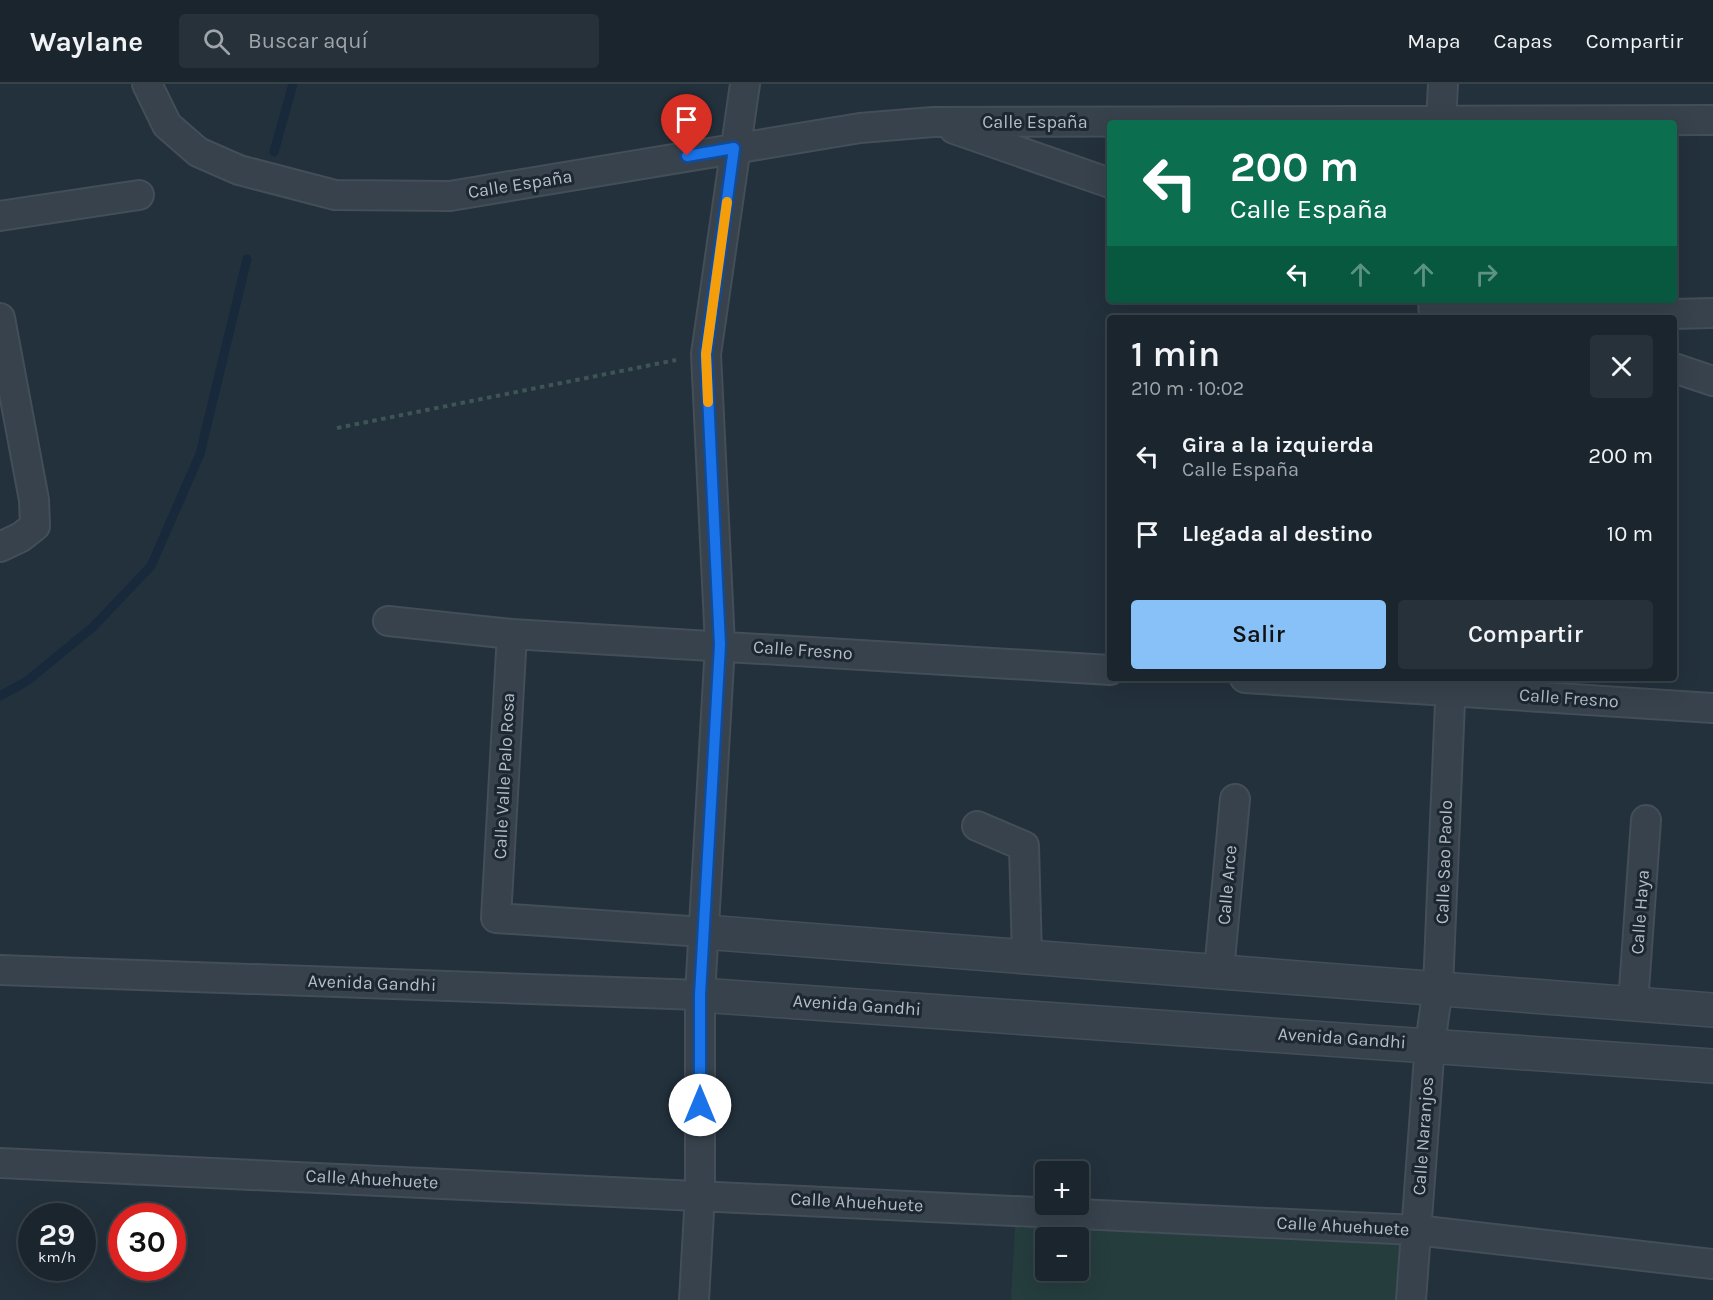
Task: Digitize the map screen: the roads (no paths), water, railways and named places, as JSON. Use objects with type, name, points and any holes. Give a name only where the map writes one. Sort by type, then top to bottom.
[{"type":"street","name":"Calle España","points":[[147,84],[167,126],[198,152],[238,170],[335,195],[450,196],[860,128],[933,122],[1107,122]]},
{"type":"street","points":[[694,1300],[700,1194],[700,995],[720,645],[706,354],[745,84]]},
{"type":"street","points":[[1441,120],[1443,84]]},
{"type":"street","name":"Calle España","points":[[1677,120],[1713,120]]},
{"type":"street","name":"Calle España","points":[[933,122],[1107,182]]},
{"type":"street","points":[[0,216],[139,195]]},
{"type":"street","points":[[1460,303],[1502,315]]},
{"type":"street","points":[[1633,315],[1713,313]]},
{"type":"street","points":[[0,318],[34,500],[35,526],[21,537],[0,547]]},
{"type":"street","points":[[1677,369],[1713,381]]},
{"type":"street","name":"Calle Fresno","points":[[388,621],[512,634],[1107,670]]},
{"type":"street","name":"Calle Valle Palo Rosa","points":[[512,634],[496,918],[704,932]]},
{"type":"street","name":"Calle Fresno","points":[[1348,681],[1451,684],[1713,708]]},
{"type":"street","name":"Calle Sao Paolo","points":[[1430,1044],[1438,988],[1451,684]]},
{"type":"street","name":"Calle Arce","points":[[1219,971],[1235,799]]},
{"type":"street","name":"Calle Haya","points":[[1634,1005],[1646,820]]},
{"type":"street","points":[[977,826],[1024,846],[1027,957]]},
{"type":"street","points":[[704,932],[1713,1010]]},
{"type":"street","name":"Avenida Gandhi","points":[[0,970],[700,995],[1430,1044],[1713,1066]]},
{"type":"street","name":"Calle Naranjos","points":[[1411,1300],[1430,1044]]},
{"type":"street","name":"Calle Ahuehuete","points":[[0,1162],[1416,1230],[1713,1264]]},
{"type":"waterway","points":[[274,152],[293,84]]},
{"type":"waterway","points":[[0,696],[27,681],[93,627],[151,566],[200,454],[247,259]]}]
